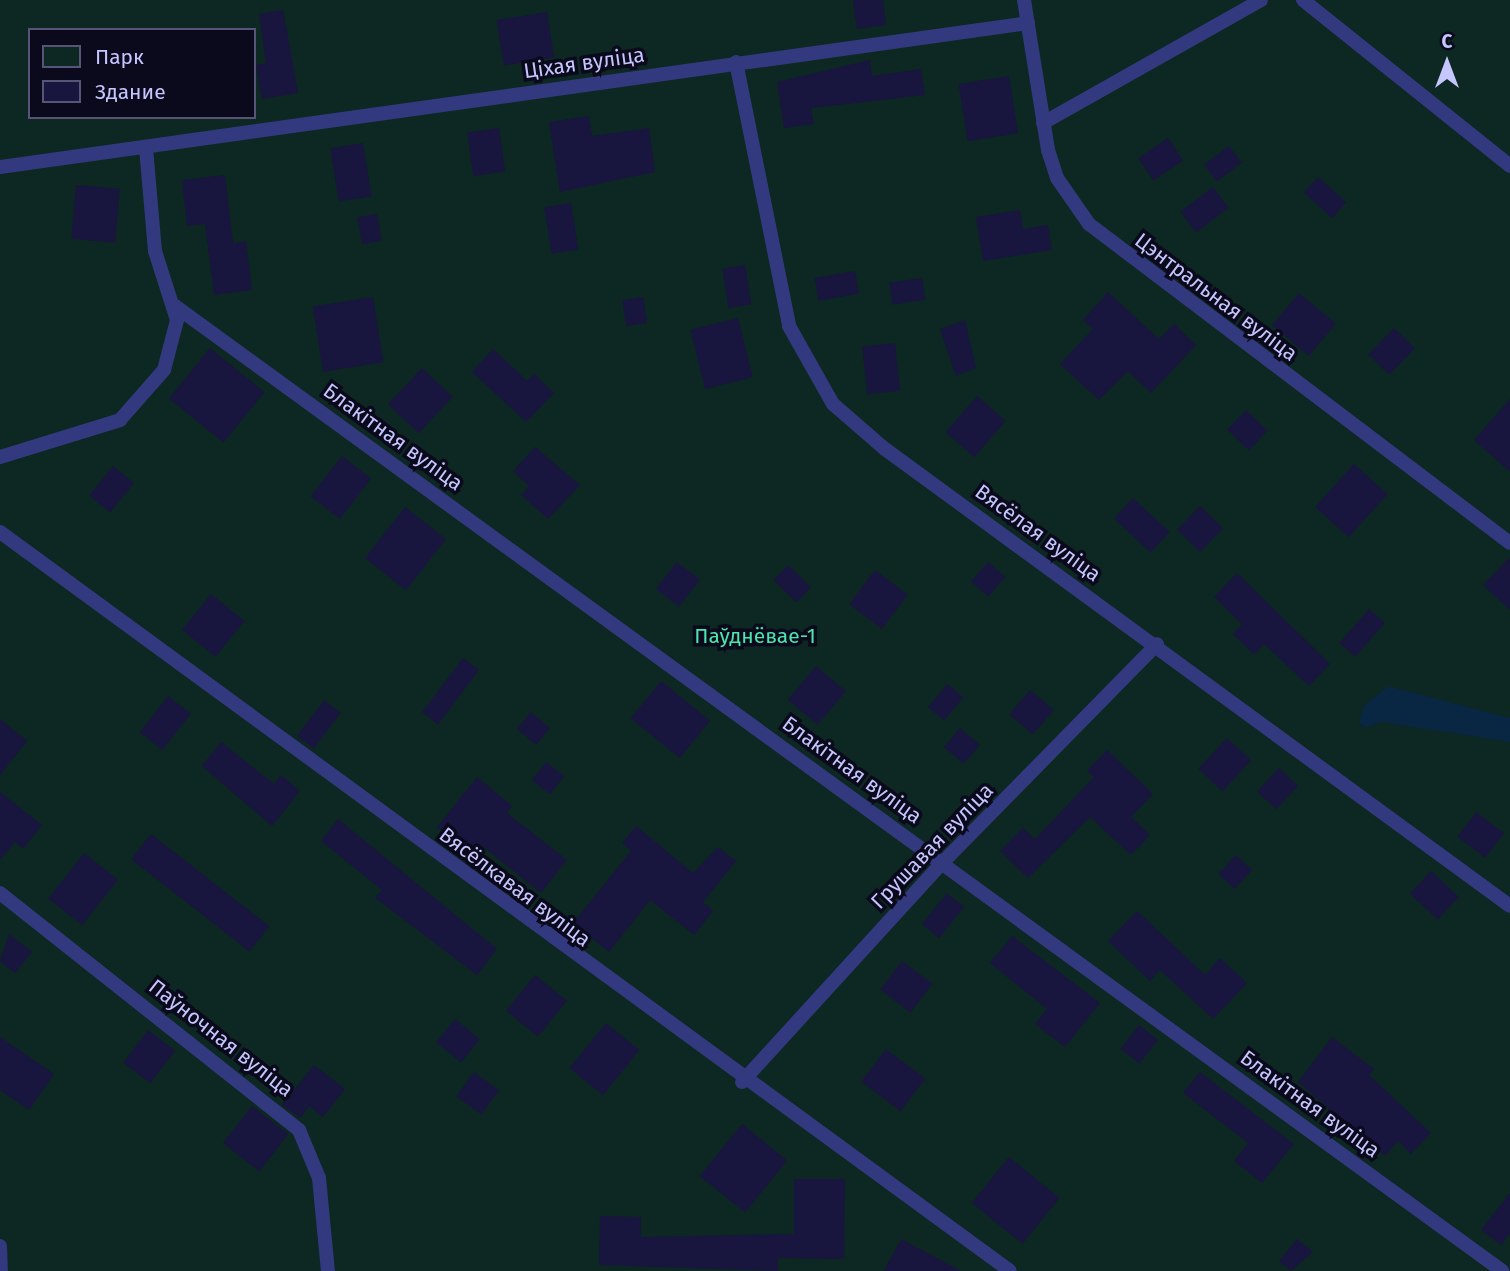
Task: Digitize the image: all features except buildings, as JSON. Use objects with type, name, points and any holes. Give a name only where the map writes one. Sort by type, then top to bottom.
[{"type":"lane","name":"Цэнтральная вуліца","points":[[1024,0],[1042,123],[1057,178],[1113,246],[1510,542]]},
{"type":"lane","points":[[1042,123],[1261,0]]},
{"type":"lane","points":[[1303,0],[1510,166]]},
{"type":"lane","name":"Ціхая вуліца","points":[[0,167],[1028,23]]},
{"type":"lane","name":"Вясёлая вуліца","points":[[736,62],[783,302],[815,379],[857,428],[1510,906]]},
{"type":"lane","points":[[0,457],[108,426],[129,413],[169,358],[176,306],[155,251],[146,148]]},
{"type":"lane","name":"Блакітная вуліца","points":[[176,306],[944,862],[1502,1271]]},
{"type":"lane","name":"Вясёлкавая вуліца","points":[[0,532],[742,1082],[1010,1271]]},
{"type":"lane","name":"Грушавая вуліца","points":[[742,1082],[944,862],[1157,645]]},
{"type":"lane","name":"Паўночная вуліца","points":[[0,893],[299,1130],[319,1178],[328,1271]]},
{"type":"lane","points":[[0,1246],[1,1271]]},
{"type":"green space","name":"Паўднёвае-1","points":[[0,0],[1510,0],[1510,1271],[0,1271]]},
{"type":"water","points":[[1388,686],[1510,718],[1510,742],[1381,722],[1365,728],[1359,722],[1364,706]]}]
